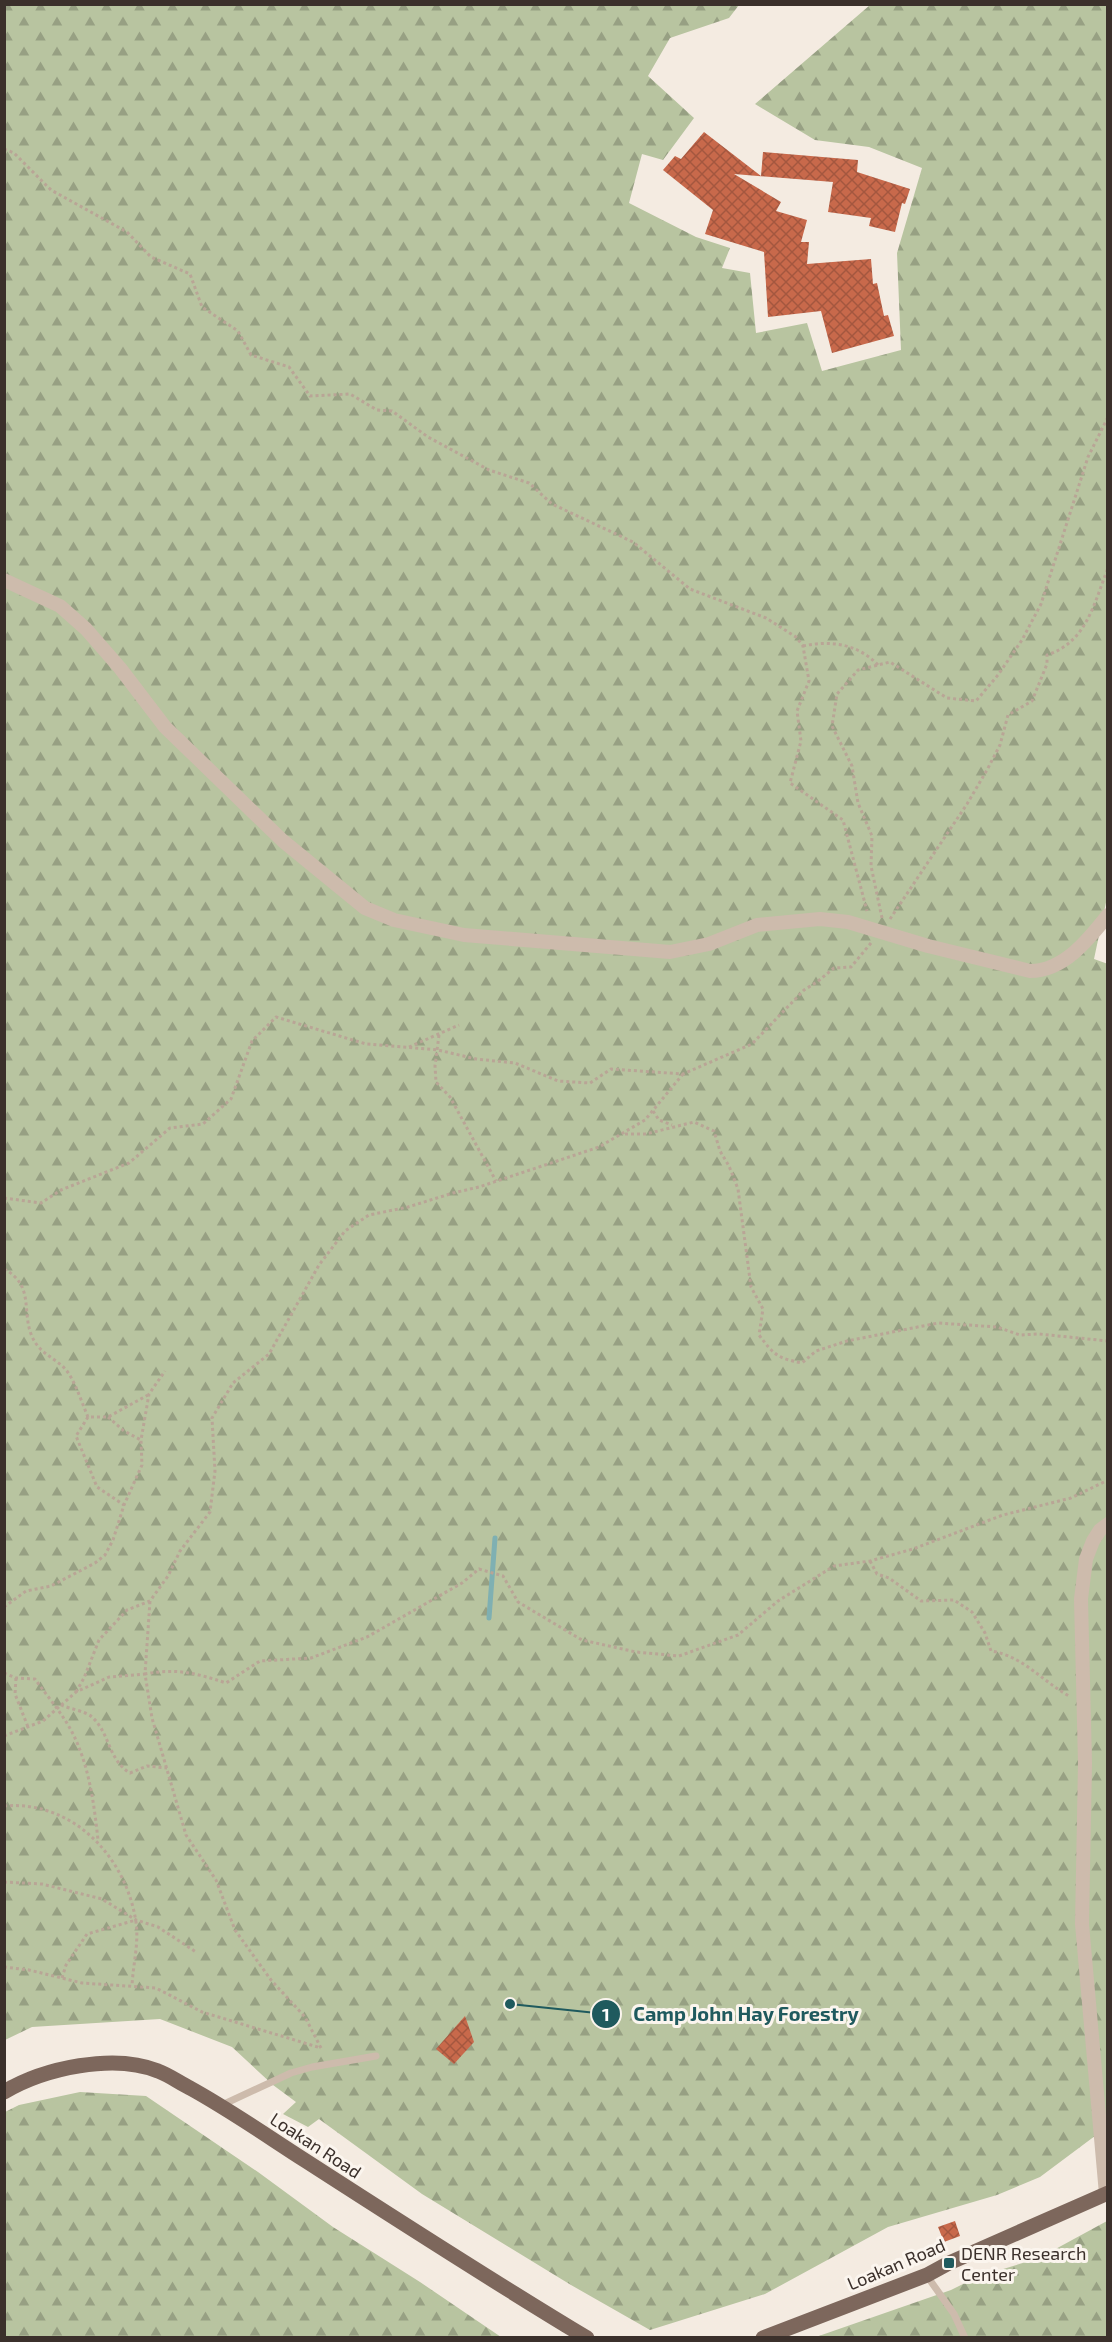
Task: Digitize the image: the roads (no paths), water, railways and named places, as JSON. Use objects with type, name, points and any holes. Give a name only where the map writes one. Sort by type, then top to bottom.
[{"type":"main road","name":"Loakan Road","points":[[4,2092],[18,2084],[68,2068],[124,2064],[158,2070],[220,2106],[489,2279],[587,2337]]},
{"type":"main road","name":"Loakan Road","points":[[763,2337],[927,2276],[949,2263],[1107,2194]]},
{"type":"street","points":[[4,580],[60,606],[86,629],[120,668],[165,727],[283,841],[365,908],[394,920],[464,935],[670,952],[708,944],[757,925],[779,921],[820,919],[839,921],[979,960],[1036,971],[1059,964],[1086,941],[1107,915]]},
{"type":"street","points":[[1107,1524],[1093,1541],[1086,1559],[1081,1599],[1085,1774],[1082,1924],[1107,2194]]},
{"type":"lane","points":[[220,2106],[291,2073],[375,2056]]},
{"type":"lane","points":[[927,2276],[954,2314],[964,2337]]},
{"type":"waterway","points":[[489,1618],[495,1538]]},
{"type":"place","name":"Camp John Hay Forestry","points":[[510,2004]]},
{"type":"place","name":"DENR Research Center","points":[[949,2263]]}]
